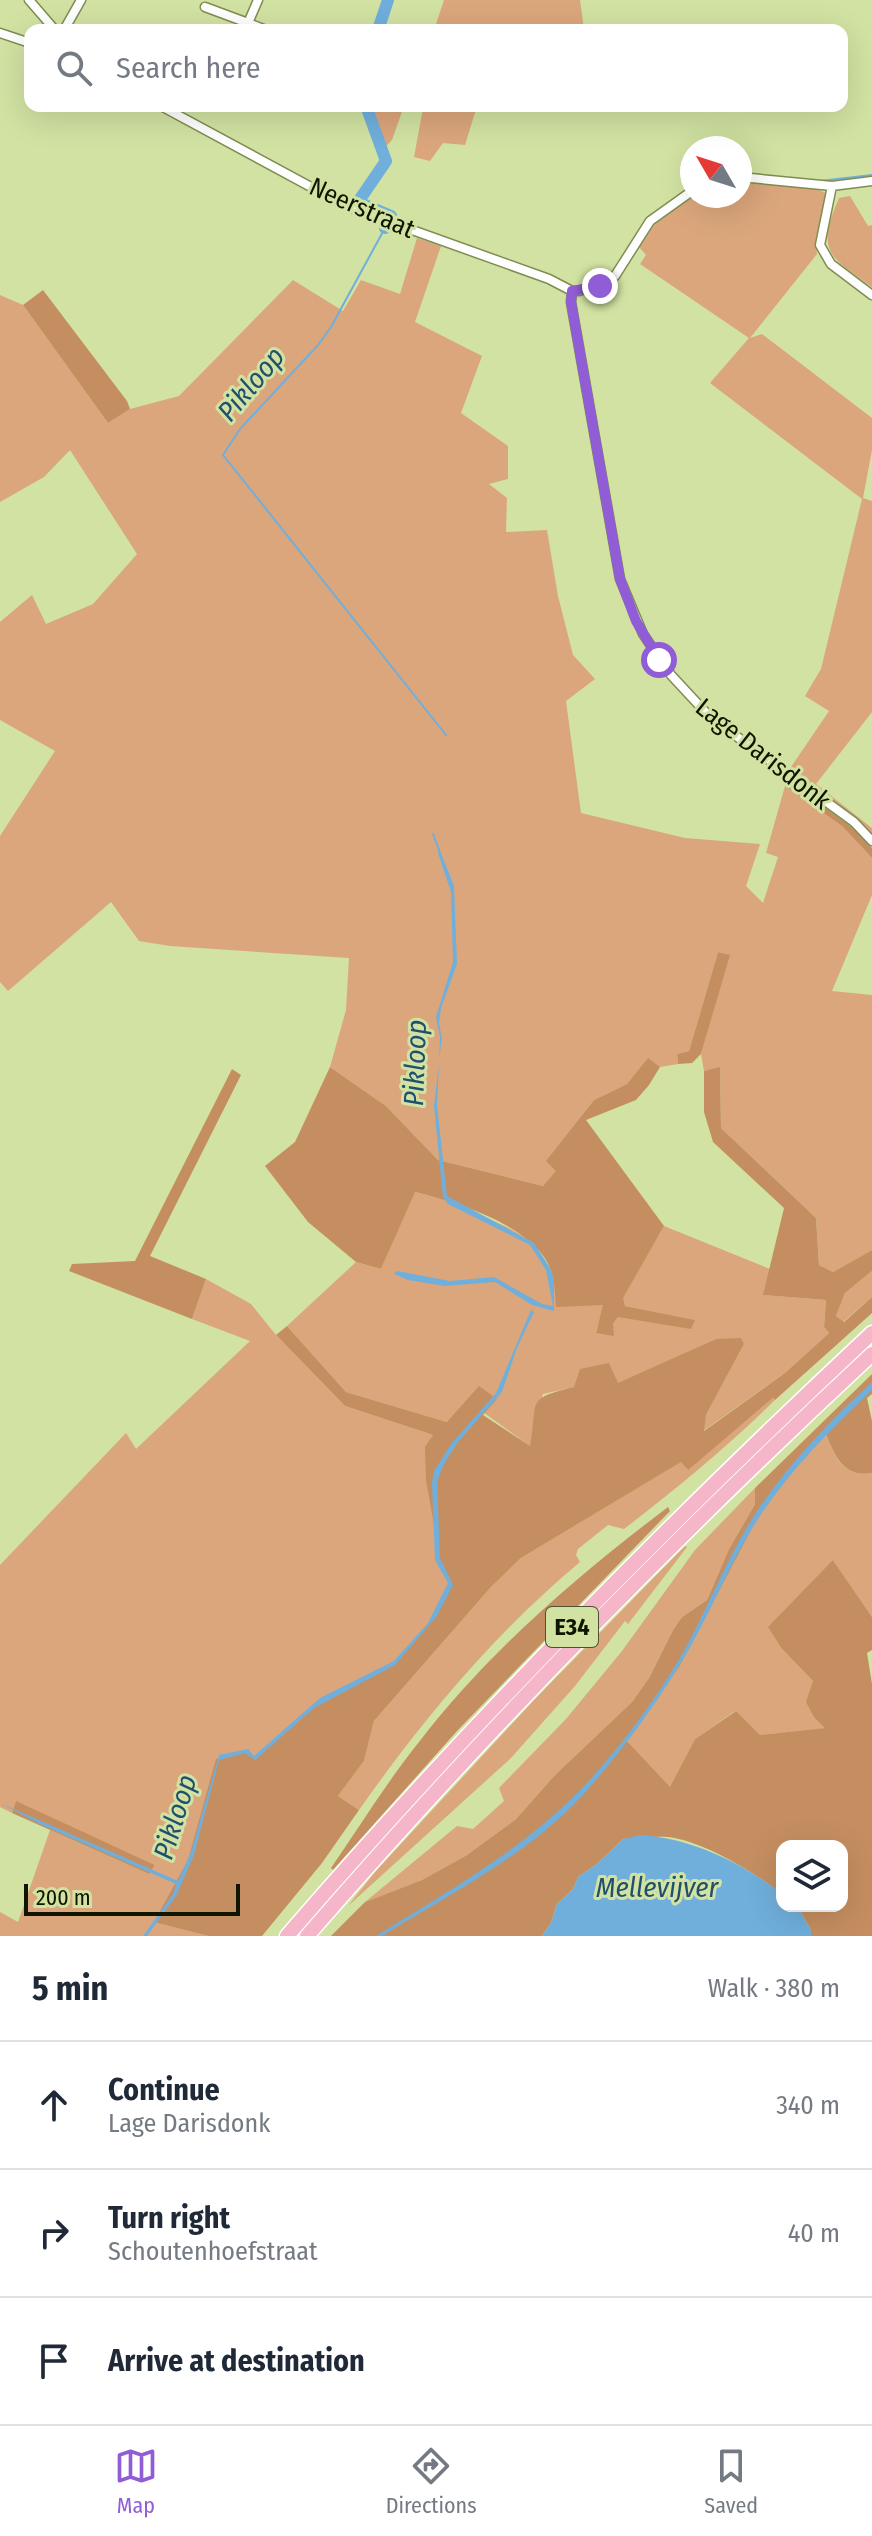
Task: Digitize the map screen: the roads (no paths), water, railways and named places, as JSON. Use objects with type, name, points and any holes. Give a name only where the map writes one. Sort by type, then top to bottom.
[{"type":"highway","name":"E34","points":[[287,1936],[408,1800],[622,1575],[763,1435],[872,1333]]},
{"type":"highway","name":"E34","points":[[307,1936],[543,1677],[777,1442],[872,1354]]},
{"type":"street","points":[[29,0],[50,24]]},
{"type":"street","points":[[67,24],[81,0]]},
{"type":"street","points":[[205,7],[248,23],[258,0]]},
{"type":"street","points":[[0,33],[24,41]]},
{"type":"street","name":"Neerstraat","points":[[172,112],[348,207],[549,279],[572,291]]},
{"type":"street","points":[[752,178],[832,186],[872,181]]},
{"type":"street","points":[[832,186],[820,245],[831,264],[872,295]]},
{"type":"street","points":[[572,291],[600,286],[615,276],[650,221],[680,200]]},
{"type":"street","name":"Lage Darisdonk","points":[[572,291],[575,330],[620,579],[643,634],[671,675],[710,717],[854,822],[872,841]]},
{"type":"water","points":[[439,848],[454,886],[457,964],[441,1008],[439,1024],[442,1038],[439,1060],[440,1037],[436,1017],[453,962],[451,892]]},
{"type":"water","points":[[439,1063],[437,1105],[447,1196],[534,1243],[554,1280],[554,1311],[532,1305],[495,1282],[445,1286],[408,1280],[394,1274],[397,1271],[450,1281],[494,1277],[542,1304],[553,1306],[546,1270],[530,1245],[448,1204],[443,1197],[434,1106]]},
{"type":"water","points":[[531,1310],[534,1312],[517,1348],[502,1392],[458,1442],[437,1482],[440,1558],[453,1585],[437,1616],[395,1665],[314,1708],[255,1760],[245,1753],[219,1760],[194,1855],[176,1896],[147,1936],[143,1936],[173,1894],[176,1884],[42,1825],[0,1803],[178,1881],[191,1852],[219,1755],[248,1749],[254,1756],[320,1698],[394,1661],[428,1623],[448,1583],[435,1560],[434,1471],[451,1444],[496,1393]]},
{"type":"water","points":[[872,1382],[872,1390],[810,1453],[768,1504],[668,1683],[633,1734],[581,1797],[512,1856],[382,1936],[376,1936],[467,1880],[525,1839],[552,1817],[602,1766],[677,1663],[739,1541],[762,1504],[806,1449]]},
{"type":"water","name":"Mellevijver","points":[[641,1835],[660,1837],[698,1847],[733,1862],[776,1890],[776,1912],[800,1912],[811,1930],[811,1936],[542,1936],[551,1923],[557,1904],[573,1889],[578,1877],[623,1839]]},
{"type":"waterway","name":"Pikloop","points":[[380,24],[388,0]]},
{"type":"waterway","name":"Pikloop","points":[[368,112],[386,161],[358,202],[391,216],[385,228]]},
{"type":"waterway","points":[[820,181],[872,175]]},
{"type":"waterway","name":"Pikloop","points":[[385,228],[331,327],[240,429],[223,455],[446,735]]},
{"type":"waterway","name":"Pikloop","points":[[433,834],[439,850]]}]
